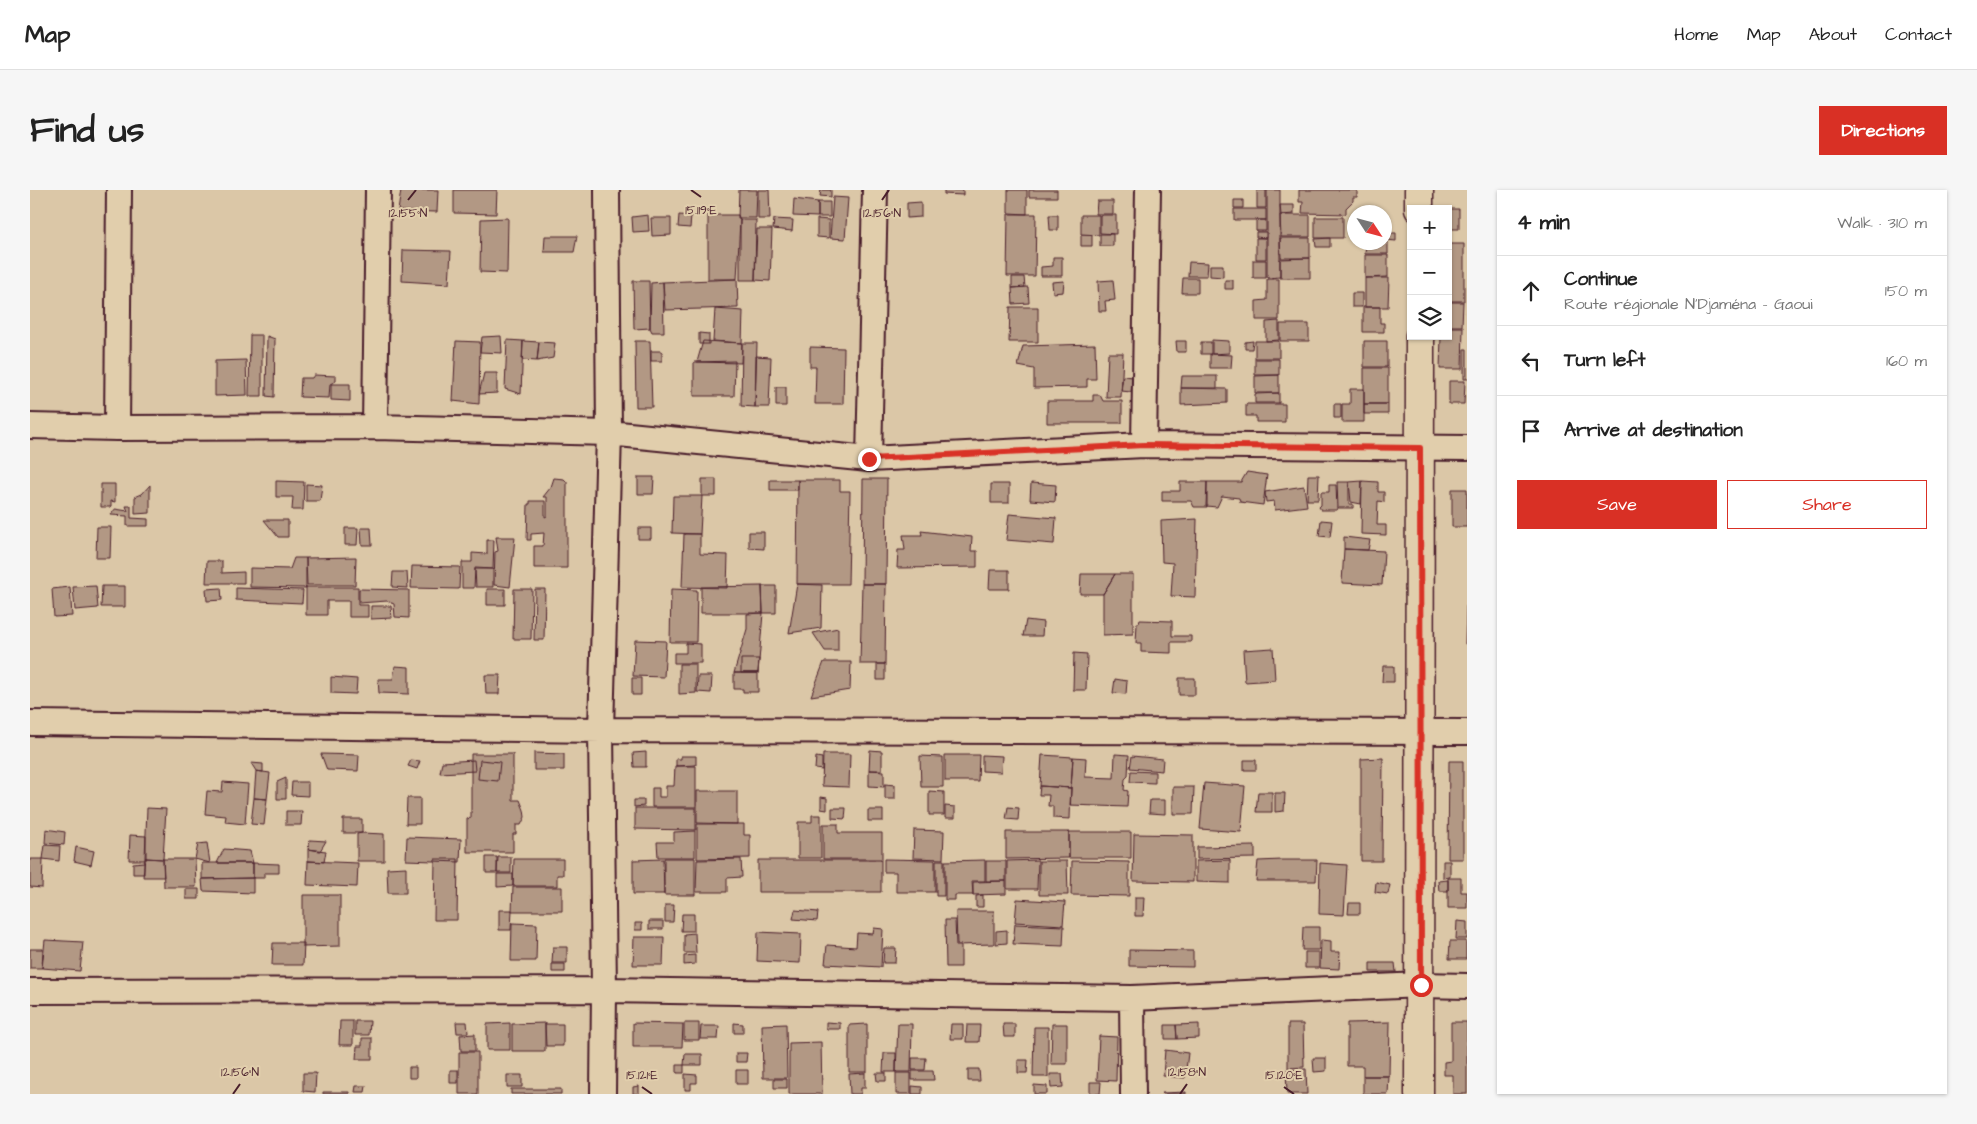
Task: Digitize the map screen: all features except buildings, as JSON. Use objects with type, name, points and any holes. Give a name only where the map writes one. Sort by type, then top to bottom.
[{"type":"street","points":[[117,428],[119,190]]},
{"type":"street","points":[[375,428],[378,190]]},
{"type":"street","points":[[603,1094],[604,990],[600,730],[609,433],[607,190]]},
{"type":"street","points":[[869,459],[875,190]]},
{"type":"street","points":[[1144,445],[1148,190]]},
{"type":"street","points":[[1419,190],[1419,205]]},
{"type":"street","points":[[1420,340],[1420,1094]]},
{"type":"street","points":[[30,426],[375,428],[609,433],[869,459],[1144,445],[1467,448]]},
{"type":"street","points":[[30,723],[600,730],[1467,732]]},
{"type":"street","points":[[30,991],[604,990],[1132,998],[1421,985],[1467,986]]},
{"type":"street","points":[[1132,998],[1133,1094]]},
{"type":"route","points":[[869,459],[1144,445],[1420,448],[1421,985]]}]
